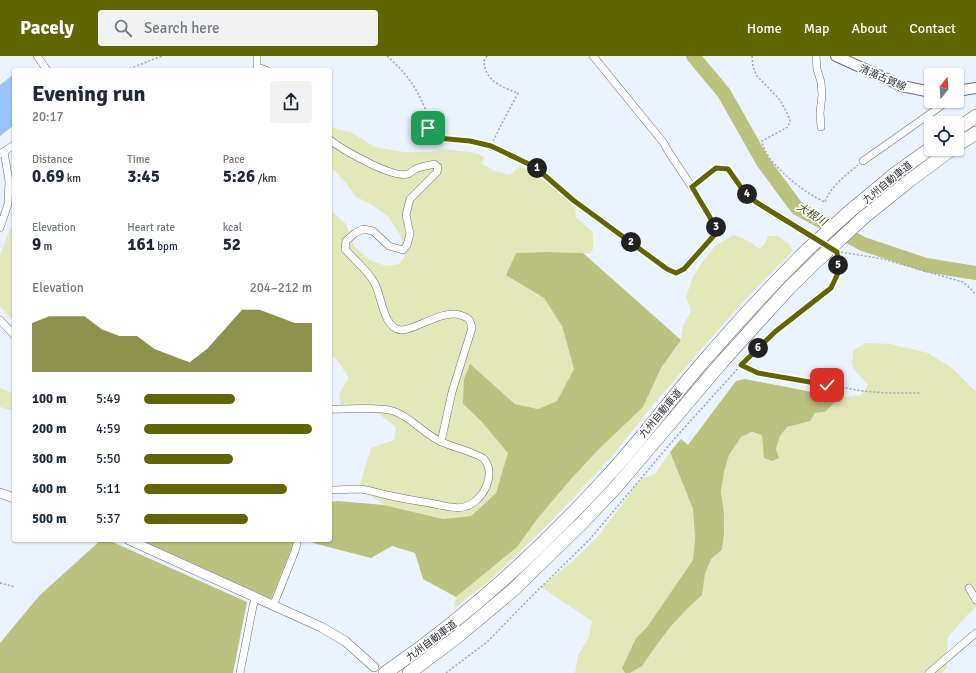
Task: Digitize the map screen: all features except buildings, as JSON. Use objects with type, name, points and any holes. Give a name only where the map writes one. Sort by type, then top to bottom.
[{"type":"highway","points":[[964,124],[976,116]]},
{"type":"highway","points":[[964,141],[976,133]]},
{"type":"highway","name":"九州自動車道","points":[[385,673],[411,655],[473,607],[534,553],[604,480],[714,348],[778,280],[849,212],[924,153]]},
{"type":"highway","name":"九州自動車道","points":[[409,673],[457,637],[514,590],[616,487],[722,362],[790,287],[863,218],[943,156]]},
{"type":"main road","name":"清滝古賀線","points":[[836,56],[902,86],[924,91]]},
{"type":"main road","points":[[964,91],[976,88]]},
{"type":"street","points":[[36,56],[45,68]]},
{"type":"street","points":[[256,56],[257,67],[260,68]]},
{"type":"street","points":[[593,56],[663,142],[692,187]]},
{"type":"street","points":[[816,56],[822,95],[820,113],[821,127]]},
{"type":"street","points":[[863,161],[938,108]]},
{"type":"street","points":[[332,142],[339,147],[375,166],[400,174],[408,174],[417,168],[434,164],[438,167],[437,172],[410,199],[406,214],[410,234],[407,244],[403,250],[389,246],[373,231],[363,229],[355,233],[346,241],[345,249],[375,283],[387,320],[393,326],[400,330],[407,329],[443,316],[455,314],[467,317],[470,321],[472,328],[452,392],[440,442]]},
{"type":"street","points":[[0,228],[8,204],[9,181],[2,153],[12,146]]},
{"type":"street","points":[[0,320],[12,333]]},
{"type":"street","points":[[332,409],[374,409],[393,411],[403,416],[440,442],[482,457],[488,465],[489,479],[480,497],[473,504],[463,508],[447,507],[360,489],[332,490]]},
{"type":"street","points":[[0,493],[12,497]]},
{"type":"street","points":[[133,542],[321,627],[345,641],[374,667]]},
{"type":"street","points":[[273,606],[295,551],[297,542]]},
{"type":"street","points":[[969,588],[976,600]]},
{"type":"street","points":[[240,673],[253,606],[256,598]]},
{"type":"street","points":[[929,673],[976,633]]},
{"type":"path","points":[[131,68],[162,56]]},
{"type":"path","points":[[387,56],[403,71],[413,84],[426,110],[428,117],[428,128],[432,136],[437,138],[470,141],[491,146],[535,167],[573,200],[667,269],[676,273],[684,269],[718,231],[692,187],[716,168],[728,169],[745,193],[756,202],[808,234]]},
{"type":"path","points":[[487,56],[484,61],[486,70],[491,79],[499,85],[518,93],[491,146]]},
{"type":"path","points":[[752,56],[753,67],[758,76],[780,100],[790,120],[788,127],[762,141],[764,150],[785,174],[817,199],[825,202],[838,181],[863,161]]},
{"type":"path","points":[[446,673],[487,642],[590,539],[676,437],[741,365],[776,331],[831,288],[839,271],[837,252],[883,259],[963,282],[976,295]]},
{"type":"path","points":[[741,365],[758,373],[856,390],[886,393],[921,393]]},
{"type":"path","points":[[0,583],[15,587]]},
{"type":"shaded area","points":[[332,128],[350,132],[375,147],[404,152],[429,152],[443,149],[476,153],[484,157],[482,164],[495,171],[510,175],[520,166],[547,183],[566,199],[575,208],[576,217],[593,233],[593,248],[591,254],[546,252],[516,253],[506,275],[544,298],[562,326],[574,369],[557,401],[538,409],[516,404],[470,365],[463,404],[481,421],[509,453],[496,493],[471,516],[443,519],[384,505],[359,487],[371,448],[394,440],[396,427],[379,414],[341,405],[339,394],[349,378],[338,361],[332,356],[332,212],[346,224],[354,246],[369,260],[386,266],[399,264],[405,256],[401,237],[389,217],[369,203],[356,197],[347,184],[332,168]]},
{"type":"shaded area","points":[[12,227],[12,319],[0,307],[0,255]]},
{"type":"shaded area","points":[[734,235],[750,242],[759,249],[764,245],[768,236],[778,236],[789,244],[793,251],[739,306],[653,405],[614,454],[552,520],[488,582],[454,608],[456,597],[517,547],[538,518],[571,479],[599,449],[643,407],[661,368],[681,340],[683,326],[691,311],[686,297],[692,279],[703,261],[716,245]]},
{"type":"shaded area","points":[[516,253],[583,253],[681,340],[661,368],[643,407],[599,449],[571,479],[538,518],[517,547],[456,597],[423,579],[415,553],[392,546],[371,558],[313,543],[332,542],[332,502],[384,505],[443,519],[471,516],[496,493],[508,453],[481,421],[463,404],[464,379],[470,364],[515,404],[538,409],[557,401],[574,369],[562,326],[544,298],[506,275]]},
{"type":"shaded area","points":[[866,343],[890,344],[928,353],[952,368],[976,392],[976,607],[948,637],[947,668],[942,673],[630,673],[642,666],[671,626],[702,595],[705,574],[711,559],[722,550],[724,537],[724,515],[721,494],[723,475],[728,457],[737,442],[743,436],[750,433],[762,435],[779,458],[776,449],[780,436],[787,427],[809,421],[815,413],[825,412],[836,401],[847,397],[861,395],[868,385],[852,365],[853,350]]},
{"type":"shaded area","points":[[745,379],[832,396],[836,401],[825,412],[815,413],[810,421],[787,427],[780,436],[776,449],[779,458],[772,461],[764,458],[762,435],[752,432],[741,437],[729,455],[724,472],[721,491],[724,515],[722,550],[711,559],[705,574],[702,595],[671,626],[642,666],[630,673],[625,673],[622,668],[636,638],[647,627],[693,560],[695,538],[693,509],[670,452],[681,439],[688,445],[736,381]]},
{"type":"shaded area","points":[[0,388],[12,393],[12,410],[0,407]]},
{"type":"shaded area","points":[[670,452],[693,509],[695,538],[693,560],[647,627],[636,638],[622,668],[625,673],[575,673],[578,655],[589,637],[592,621],[541,587],[574,560],[599,535],[638,481],[656,473]]},
{"type":"shaded area","points":[[99,542],[112,542],[247,602],[233,673],[0,673],[0,643],[40,595]]},
{"type":"shaded area","points":[[145,542],[293,542],[271,599]]},
{"type":"waterway","name":"大根川","points":[[693,56],[724,93],[763,162],[797,208],[863,244],[926,265],[976,273]]},
{"type":"route","points":[[428,128],[432,136],[437,138],[470,141],[491,146],[535,167],[573,200],[667,269],[676,273],[684,269],[718,231],[692,187],[716,168],[728,169],[745,193],[756,202],[837,252],[839,271],[831,288],[776,331],[741,365],[758,373],[791,380],[827,385]]}]
